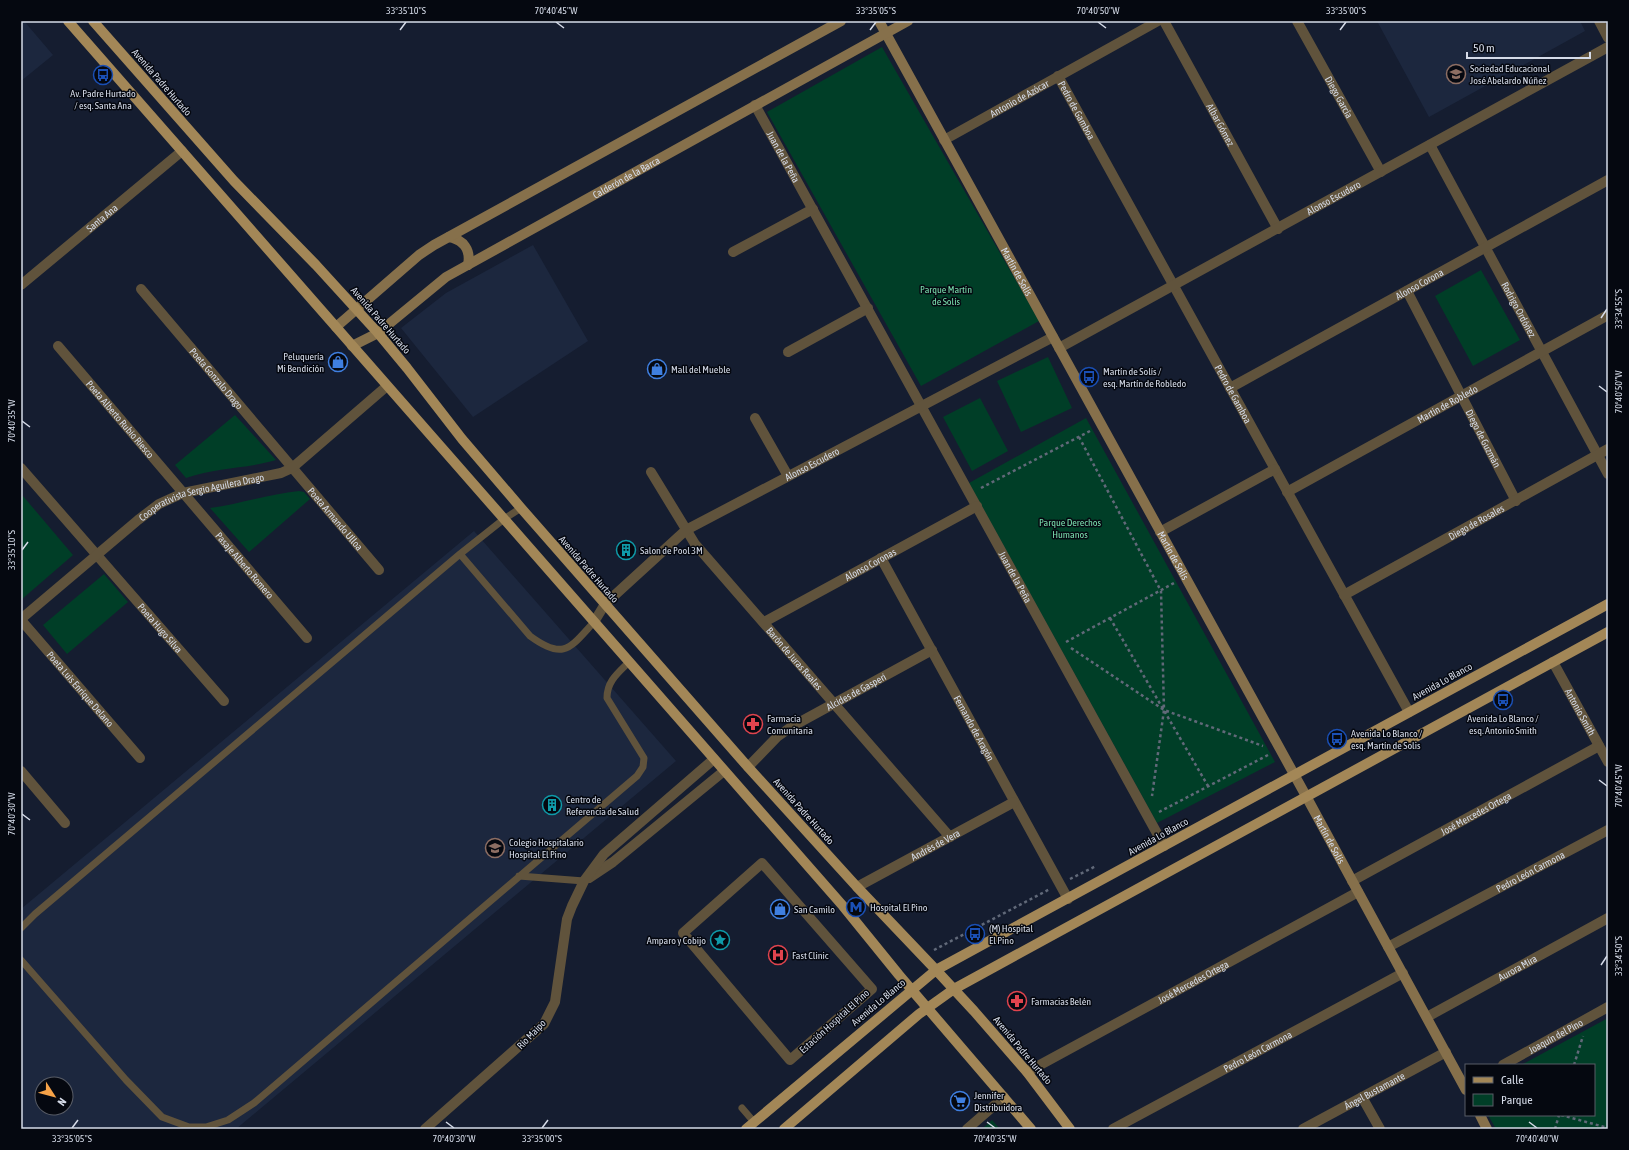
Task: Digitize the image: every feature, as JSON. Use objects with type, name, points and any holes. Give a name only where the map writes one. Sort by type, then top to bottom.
[{"type":"main road","points":[[68,21],[842,906],[1031,1129]]},
{"type":"main road","name":"Avenida Padre Hurtado","points":[[94,21],[234,181],[316,265],[378,333],[462,439],[520,508],[748,767],[857,888],[954,989],[1027,1072],[1070,1129]]},
{"type":"main road","name":"Avenida Lo Blanco","points":[[750,1126],[936,970],[1608,604]]},
{"type":"main road","points":[[784,1129],[927,1007],[954,989],[1608,632]]},
{"type":"street","points":[[336,327],[419,255],[841,21]]},
{"type":"street","name":"Martín de Solís","points":[[879,21],[1465,1087]]},
{"type":"street","name":"Calderón de la Barca","points":[[352,346],[378,333],[436,284],[468,265],[908,21]]},
{"type":"street","name":"Antonio de Azócar","points":[[944,140],[1158,21]]},
{"type":"street","name":"Albar Gómez","points":[[1164,21],[1278,229]]},
{"type":"street","name":"Diego García","points":[[1297,21],[1381,172]]},
{"type":"street","points":[[1599,21],[1608,38]]},
{"type":"street","name":"Alonso Escudero","points":[[1059,348],[1608,47]]},
{"type":"street","name":"Pedro de Gamboa","points":[[1058,76],[1409,712]]},
{"type":"street","name":"Juan de la Peña","points":[[755,105],[1164,846]]},
{"type":"street","name":"Rodrigo Ordóñez","points":[[1430,145],[1608,474]]},
{"type":"street","name":"Santa Ana","points":[[21,285],[182,151]]},
{"type":"street","name":"Alonso Corona","points":[[1230,388],[1608,180]]},
{"type":"street","points":[[733,252],[813,209]]},
{"type":"street","points":[[449,237],[459,240],[464,244],[468,253],[468,265]]},
{"type":"street","name":"Poeta Gonzalo Drago","points":[[141,289],[292,468]]},
{"type":"street","name":"Diego de Guzmán","points":[[1407,291],[1516,501]]},
{"type":"street","points":[[788,352],[868,308]]},
{"type":"street","name":"Martín de Robledo","points":[[1287,492],[1608,315]]},
{"type":"street","name":"Alonso Escudero","points":[[594,622],[605,604],[686,530],[1053,337]]},
{"type":"street","name":"Poeta Alberto Rubio Riesco","points":[[58,346],[183,493]]},
{"type":"street","name":"Cooperativista Sergio Aguilera Drago","points":[[21,619],[159,504],[183,493],[281,473],[292,468],[387,386]]},
{"type":"street","points":[[754,418],[788,476]]},
{"type":"street","name":"Diego de Rosales","points":[[1344,595],[1608,449]]},
{"type":"street","name":"Poeta Hugo Silva","points":[[21,468],[224,701]]},
{"type":"street","name":"Poeta Armando Ulloa","points":[[292,468],[379,570]]},
{"type":"street","points":[[1160,532],[1275,469]]},
{"type":"street","name":"Barón de Juras Reales","points":[[651,472],[695,544],[950,837]]},
{"type":"street","name":"Pasaje Alberto Romero","points":[[183,493],[307,638]]},
{"type":"street","name":"Alonso Coronas","points":[[764,622],[977,506]]},
{"type":"street","name":"Fernando de Aragón","points":[[881,558],[1068,899]]},
{"type":"street","name":"Poeta Luis Enrique Delano","points":[[21,619],[140,758]]},
{"type":"street","name":"Alcides de Gasperi","points":[[748,767],[784,731],[932,650]]},
{"type":"street","name":"Antonio Smith","points":[[1553,662],[1608,762]]},
{"type":"street","name":"José Mercedes Ortega","points":[[1352,881],[1600,746]]},
{"type":"street","name":"Río Maipo","points":[[425,1129],[544,1024],[555,1002],[568,919],[572,906],[584,881],[604,854],[714,759]]},
{"type":"street","points":[[584,881],[613,862],[724,771]]},
{"type":"street","points":[[21,772],[65,823]]},
{"type":"street","name":"Andrés de Vera","points":[[857,888],[1014,802]]},
{"type":"street","name":"Pedro León Carmona","points":[[1388,947],[1608,830]]},
{"type":"street","name":"Estación Hospital El Pino","points":[[762,863],[872,989],[790,1060],[682,933],[762,863]]},
{"type":"street","name":"José Mercedes Ortega","points":[[1027,1072],[1358,892]]},
{"type":"street","name":"Aurora Mira","points":[[1427,1017],[1608,918]]},
{"type":"street","name":"Pedro León Carmona","points":[[1113,1129],[1402,973]]},
{"type":"street","name":"Joaquín del Pino","points":[[1506,1064],[1608,1008]]},
{"type":"street","name":"Ángel Bustamante","points":[[1303,1129],[1446,1052]]},
{"type":"street","points":[[967,1129],[1004,1097]]},
{"type":"street","points":[[1362,1097],[1380,1129]]},
{"type":"street","points":[[1480,1116],[1487,1129]]},
{"type":"lane","points":[[21,928],[35,914],[460,554],[520,508]]},
{"type":"lane","points":[[460,554],[530,636],[543,645],[554,650],[566,649],[572,646],[594,622]]},
{"type":"lane","points":[[21,960],[126,1080],[162,1117],[189,1128],[206,1127],[228,1120],[254,1103],[637,776],[643,767],[644,758],[607,698],[607,689],[610,682],[629,662]]},
{"type":"lane","points":[[519,876],[584,881]]},
{"type":"lane","points":[[742,1108],[750,1126]]},
{"type":"path","points":[[969,493],[982,488],[1101,425]]},
{"type":"path","points":[[1079,437],[1161,591],[1164,710],[1148,818]]},
{"type":"path","points":[[982,488],[985,494]]},
{"type":"path","points":[[1185,577],[1063,643],[1164,710],[1269,748]]},
{"type":"path","points":[[1110,618],[1208,786]]},
{"type":"path","points":[[1148,818],[1270,754]]},
{"type":"path","points":[[1574,1064],[1588,1018]]},
{"type":"path","points":[[1555,1129],[1560,1116]]},
{"type":"path","points":[[1564,1116],[1608,1128]]},
{"type":"shaded area","points":[[21,21],[24,21],[53,55],[21,81]]},
{"type":"shaded area","name":"Sociedad Educacional José Abelardo Núñez","points":[[1377,21],[1580,21],[1585,31],[1429,117]]},
{"type":"shaded area","points":[[533,245],[588,341],[473,417],[401,328],[446,293]]},
{"type":"shaded area","points":[[474,531],[676,761],[236,1129],[21,1129],[21,909]]},
{"type":"green space","name":"Parque Martín de Solís","points":[[882,47],[1039,321],[921,386],[767,112]]},
{"type":"green space","points":[[1481,270],[1520,340],[1473,366],[1435,296]]},
{"type":"green space","points":[[1048,357],[1072,408],[1021,432],[997,381]]},
{"type":"green space","points":[[980,398],[1008,451],[972,471],[943,417]]},
{"type":"green space","points":[[235,415],[276,460],[198,474],[186,478],[175,465]]},
{"type":"green space","name":"Parque Derechos Humanos","points":[[1086,418],[1275,762],[1157,823],[969,483]]},
{"type":"green space","points":[[299,491],[304,492],[310,499],[249,552],[210,508],[277,494]]},
{"type":"green space","points":[[23,496],[73,555],[21,600],[21,497]]},
{"type":"green space","points":[[104,574],[128,602],[67,654],[43,625]]},
{"type":"green space","points":[[1608,1018],[1608,1129],[1496,1129],[1489,1116],[1595,1116],[1595,1064],[1523,1064]]},
{"type":"green space","points":[[992,1120],[1000,1129],[982,1129]]},
{"type":"place","name":"Sociedad Educacional José Abelardo Núñez","points":[[1456,74]]},
{"type":"place","name":"Av. Padre Hurtado / esq. Santa Ana","points":[[103,75]]},
{"type":"place","name":"Peluquería Mi Bendición","points":[[338,362]]},
{"type":"place","name":"Mall del Mueble","points":[[657,369]]},
{"type":"place","name":"Martín de Solís / esq. Martín de Robledo","points":[[1089,377]]},
{"type":"place","name":"Salon de Pool 3M","points":[[626,550]]},
{"type":"place","name":"Avenida Lo Blanco / esq. Antonio Smith","points":[[1503,700]]},
{"type":"place","name":"Farmacia Comunitaria","points":[[753,724]]},
{"type":"place","name":"Avenida Lo Blanco / esq. Martín de Solis","points":[[1337,739]]},
{"type":"place","name":"Centro de Referencia de Salud","points":[[552,805]]},
{"type":"place","name":"Colegio Hospitalario Hospital El Pino","points":[[495,848]]},
{"type":"place","name":"Hospital El Pino","points":[[856,907]]},
{"type":"place","name":"San Camilo","points":[[780,909]]},
{"type":"place","name":"(M) Hospital El Pino","points":[[975,934]]},
{"type":"place","name":"Amparo y Cobijo","points":[[720,940]]},
{"type":"place","name":"Fast Clinic","points":[[778,955]]},
{"type":"place","name":"Farmacias Belén","points":[[1017,1001]]},
{"type":"place","name":"Jennifer Distribuidora","points":[[960,1101]]}]
